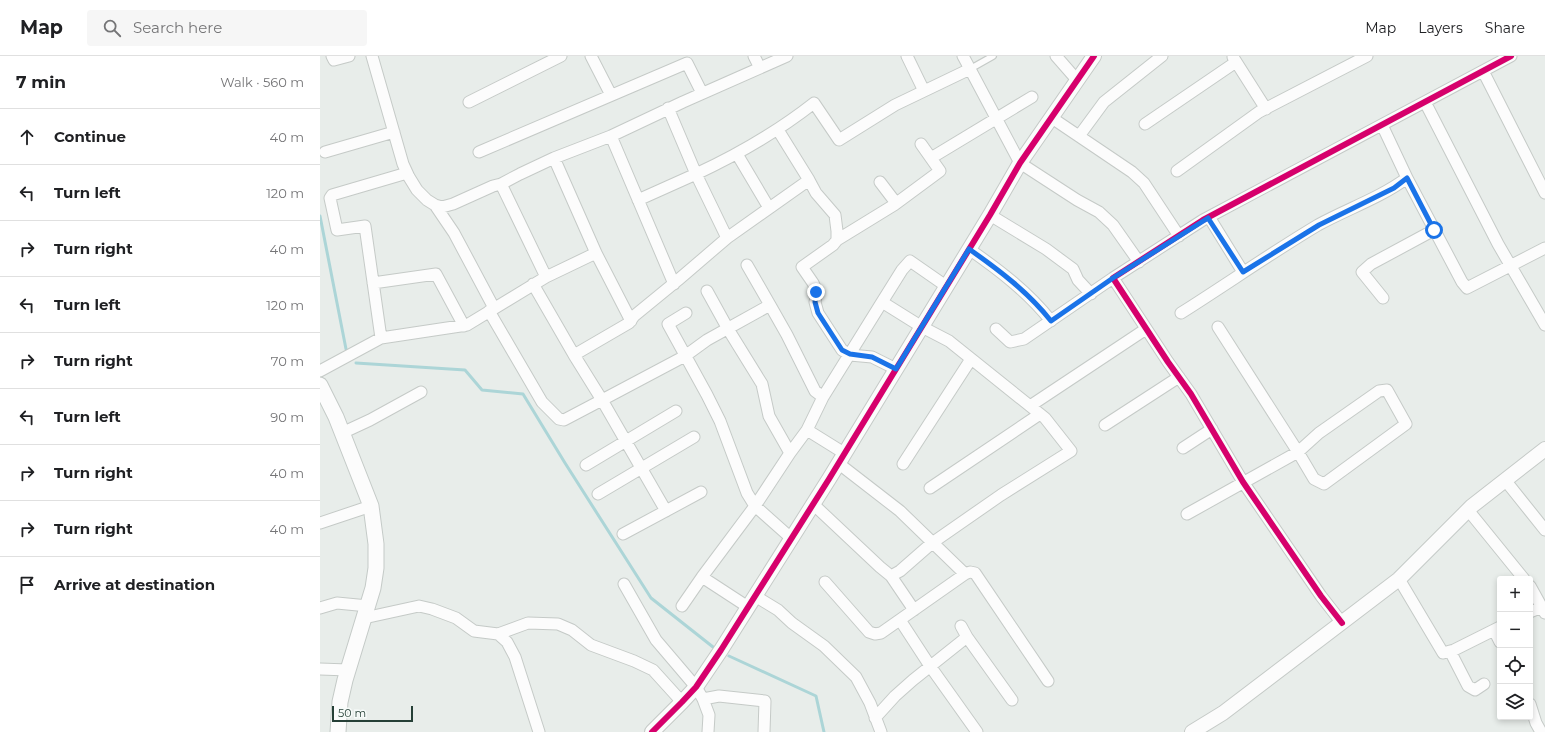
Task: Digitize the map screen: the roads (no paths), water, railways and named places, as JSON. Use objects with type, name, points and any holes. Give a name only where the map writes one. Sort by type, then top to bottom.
[{"type":"main road","points":[[320,385],[336,417],[372,506],[374,525],[376,568],[373,588],[348,670],[340,702],[338,732]]},
{"type":"street","points":[[332,56],[334,60],[349,56]]},
{"type":"street","points":[[372,56],[407,173],[417,190],[426,200],[442,207],[453,204],[493,186],[501,184],[554,158],[611,136],[668,108],[787,56]]},
{"type":"street","points":[[469,102],[562,56]]},
{"type":"street","points":[[592,56],[611,96]]},
{"type":"street","points":[[754,56],[760,68]]},
{"type":"street","points":[[907,56],[924,91]]},
{"type":"street","points":[[963,56],[1020,163],[1076,200],[1099,212],[1112,225],[1139,262]]},
{"type":"street","points":[[1056,56],[1077,80]]},
{"type":"street","points":[[652,732],[682,702],[699,693],[721,650],[896,369],[1020,163],[1094,56]]},
{"type":"street","points":[[1078,136],[1104,102],[1162,56]]},
{"type":"street","points":[[1177,171],[1266,109],[1367,56]]},
{"type":"street","points":[[996,329],[1010,342],[1024,339],[1113,278],[1208,218],[1511,56]]},
{"type":"street","points":[[1145,124],[1235,59],[1266,109]]},
{"type":"street","points":[[479,152],[611,96],[686,60],[702,93]]},
{"type":"street","points":[[638,200],[737,154],[789,123],[814,103],[839,140],[895,105],[970,69]]},
{"type":"street","points":[[1483,71],[1545,193]]},
{"type":"street","points":[[931,158],[1032,97]]},
{"type":"street","points":[[1425,102],[1498,244],[1545,325]]},
{"type":"street","points":[[668,108],[696,174],[727,238]]},
{"type":"street","points":[[1052,118],[1132,172],[1144,183],[1179,236]]},
{"type":"street","points":[[1382,125],[1434,230],[1462,282],[1467,288],[1545,248]]},
{"type":"street","points":[[778,130],[816,193],[835,215],[837,240]]},
{"type":"street","points":[[324,152],[394,132]]},
{"type":"street","points":[[611,136],[674,284]]},
{"type":"street","points":[[896,369],[872,357],[850,354],[842,350],[818,313],[815,302],[816,292],[813,283],[802,267],[833,245],[837,240],[896,203],[940,172],[921,144]]},
{"type":"street","points":[[737,154],[769,208]]},
{"type":"street","points":[[554,158],[596,253],[631,321]]},
{"type":"street","points":[[381,338],[364,226],[337,230],[330,198],[332,195],[407,173]]},
{"type":"street","points":[[1181,313],[1243,272],[1319,225],[1394,188],[1407,178]]},
{"type":"street","points":[[574,355],[629,323],[634,316],[727,238],[809,180]]},
{"type":"street","points":[[880,182],[896,203]]},
{"type":"street","points":[[501,184],[546,277]]},
{"type":"street","points":[[435,205],[454,233],[492,310],[542,402],[559,419],[569,419],[685,356],[707,340],[770,305]]},
{"type":"street","points":[[990,215],[1046,249],[1073,269],[1078,280],[1091,294]]},
{"type":"street","points":[[1208,218],[1243,272]]},
{"type":"street","points":[[1383,298],[1362,272],[1371,264],[1434,230]]},
{"type":"street","points":[[969,249],[991,264],[1038,304],[1051,321]]},
{"type":"street","points":[[320,371],[381,338],[467,325],[533,284],[596,253]]},
{"type":"street","points":[[682,606],[702,576],[755,506],[807,430],[823,397],[902,270],[910,261],[946,286]]},
{"type":"street","points":[[747,265],[770,305],[815,391],[823,397]]},
{"type":"street","points":[[373,284],[436,274],[464,326]]},
{"type":"street","points":[[1113,278],[1191,394],[1243,482],[1321,596],[1342,623]]},
{"type":"street","points":[[533,284],[666,510]]},
{"type":"street","points":[[707,291],[728,329],[762,384],[769,416],[790,453]]},
{"type":"street","points":[[882,302],[949,341],[1046,418],[1071,451],[1001,495],[932,543],[900,571],[891,576]]},
{"type":"street","points":[[686,313],[668,324],[720,421],[747,493],[755,506],[791,538]]},
{"type":"street","points":[[1187,514],[1298,452],[1318,434],[1378,391],[1387,390],[1406,424],[1324,484],[1314,479],[1298,452],[1218,327]]},
{"type":"street","points":[[1030,406],[1146,329]]},
{"type":"street","points":[[903,464],[971,359]]},
{"type":"street","points":[[1105,425],[1179,377]]},
{"type":"street","points":[[342,432],[370,420],[421,392]]},
{"type":"street","points":[[586,465],[676,412]]},
{"type":"street","points":[[930,488],[1040,414]]},
{"type":"street","points":[[1183,448],[1212,429]]},
{"type":"street","points":[[807,430],[841,458],[900,511],[965,574]]},
{"type":"street","points":[[598,494],[694,436]]},
{"type":"street","points":[[1192,732],[1223,713],[1399,579],[1468,510],[1505,480],[1545,451]]},
{"type":"street","points":[[1505,480],[1545,530]]},
{"type":"street","points":[[623,534],[702,492]]},
{"type":"street","points":[[813,504],[891,576],[914,610]]},
{"type":"street","points":[[320,523],[372,506]]},
{"type":"street","points":[[1468,510],[1522,576]]},
{"type":"street","points":[[825,582],[869,632],[880,634],[965,574],[970,572],[975,574],[1048,682]]},
{"type":"street","points":[[702,576],[751,602],[778,610],[792,623],[824,646],[856,677],[870,703],[881,732]]},
{"type":"street","points":[[1399,579],[1443,652],[1450,651],[1497,628]]},
{"type":"street","points":[[624,584],[656,640],[699,693],[709,715],[708,732]]},
{"type":"street","points":[[1533,592],[1543,610],[1533,612]]},
{"type":"street","points":[[320,608],[337,603],[366,612],[419,606],[456,618],[474,631],[498,634],[528,623],[558,624],[572,630],[591,645],[634,661],[653,670],[682,702]]},
{"type":"street","points":[[900,620],[976,732]]},
{"type":"street","points":[[961,626],[967,637],[1012,700]]},
{"type":"street","points":[[498,634],[507,642],[515,657],[539,732]]},
{"type":"street","points":[[875,718],[895,696],[967,637]]},
{"type":"street","points":[[1450,651],[1468,686],[1475,690],[1484,684]]},
{"type":"street","points":[[320,669],[348,670]]},
{"type":"street","points":[[699,693],[765,701],[764,732]]},
{"type":"street","points":[[1533,714],[1541,732]]},
{"type":"lane","points":[[970,69],[992,56]]},
{"type":"waterway","points":[[320,216],[346,349]]},
{"type":"waterway","points":[[356,363],[465,370],[482,390],[523,394],[651,598],[713,647]]},
{"type":"waterway","points":[[729,656],[816,696],[824,732]]}]
